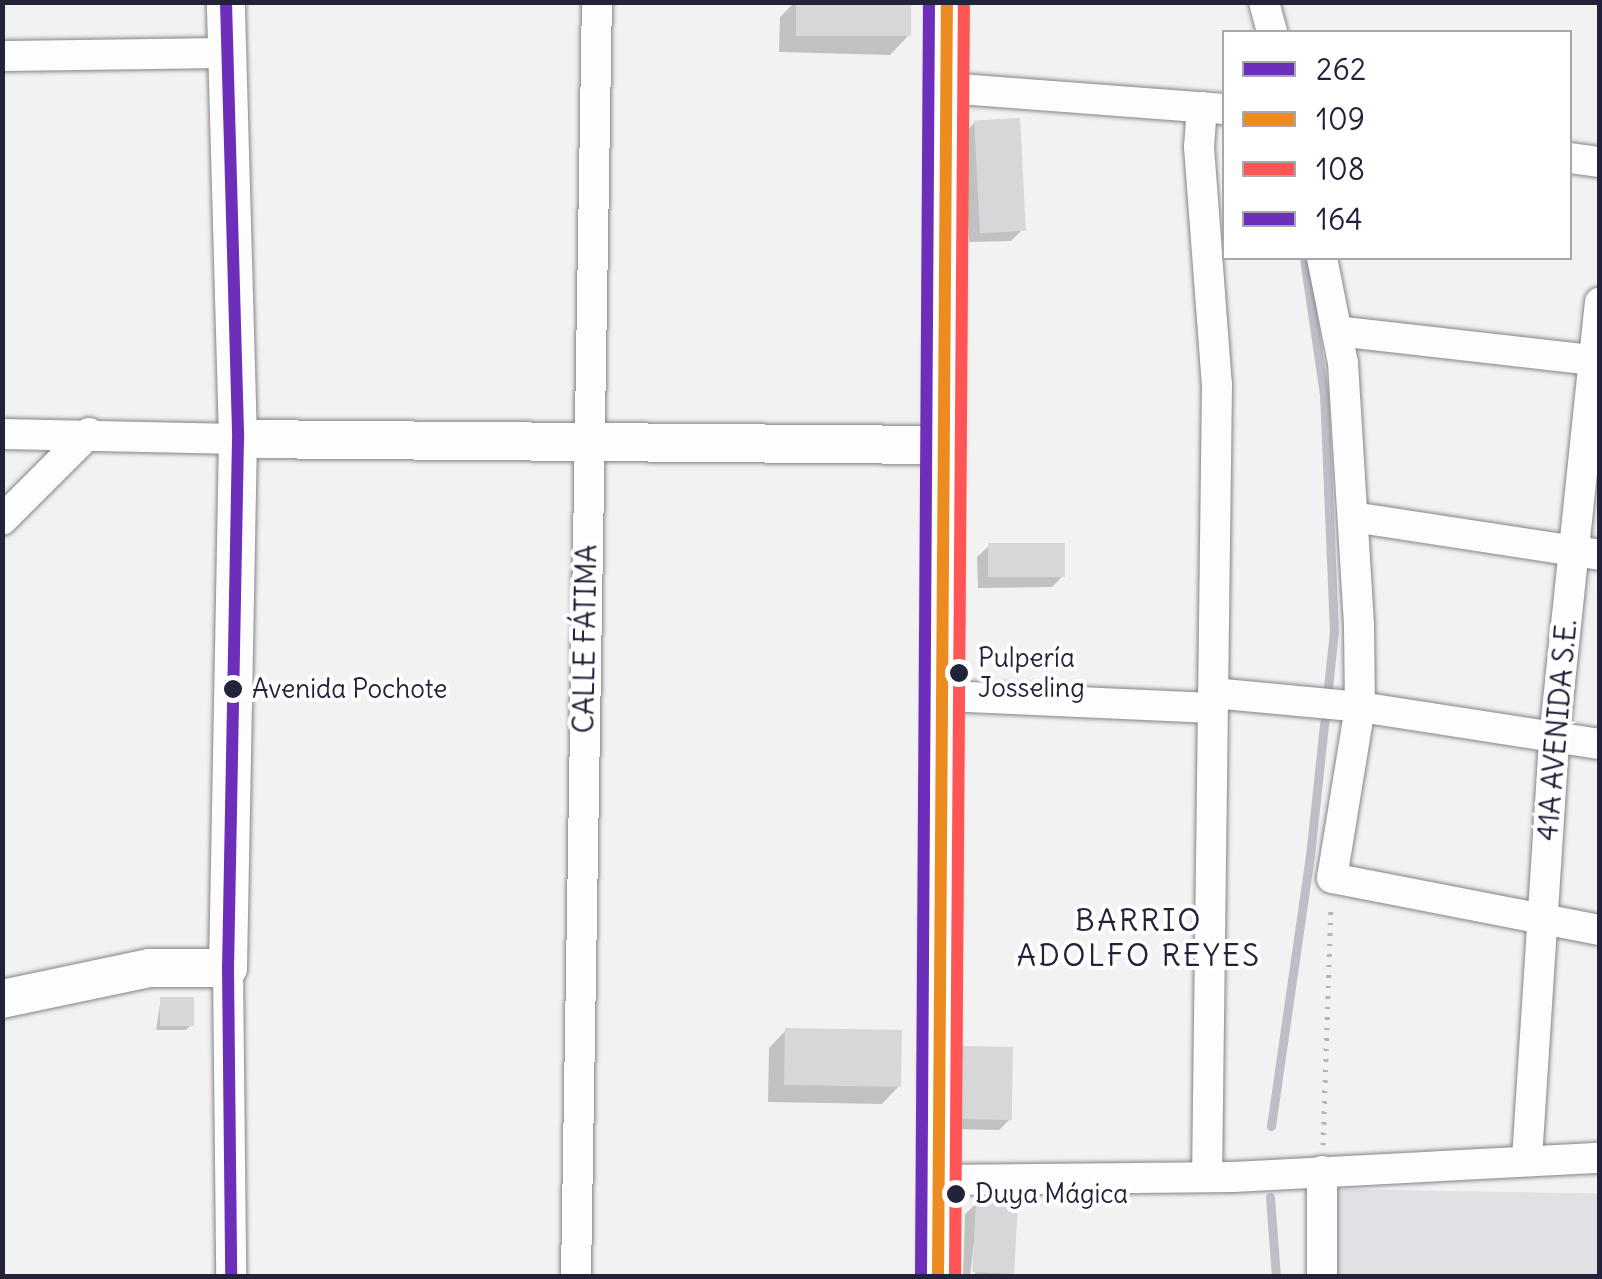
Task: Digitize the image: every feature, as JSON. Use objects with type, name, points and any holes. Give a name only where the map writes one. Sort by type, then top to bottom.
[{"type":"street","points":[[226,2],[238,438],[228,968],[231,1276]]},
{"type":"street","name":"CALLE FÁTIMA","points":[[576,1276],[597,2]]},
{"type":"street","points":[[938,1276],[946,696],[947,2]]},
{"type":"street","points":[[1264,2],[1271,30]]},
{"type":"street","points":[[2,56],[227,52]]},
{"type":"street","points":[[946,88],[1213,108],[1199,147],[1217,384],[1206,1176]]},
{"type":"street","points":[[1572,158],[1600,162]]},
{"type":"street","points":[[1322,260],[1337,331],[1352,517],[1360,706],[1332,878],[1600,930]]},
{"type":"street","name":"41A AVENIDA S.E.","points":[[1528,1159],[1554,739],[1586,554],[1600,302]]},
{"type":"street","points":[[1337,331],[1596,360]]},
{"type":"street","points":[[2,434],[945,444]]},
{"type":"street","points":[[2,520],[90,434]]},
{"type":"street","points":[[1352,517],[1586,554]]},
{"type":"street","points":[[946,696],[1360,706],[1600,744]]},
{"type":"street","points":[[2,999],[149,968],[228,968]]},
{"type":"street","points":[[938,1180],[1206,1176],[1600,1158]]},
{"type":"street","points":[[1322,1171],[1322,1276]]},
{"type":"path","points":[[1322,1171],[1332,878]]},
{"type":"shaded area","points":[[1335,1189],[1599,1194],[1598,1276],[1333,1276]]},
{"type":"building","points":[[796,2],[911,2],[911,36],[796,36]]},
{"type":"building","points":[[1020,118],[1026,231],[980,233],[974,120]]},
{"type":"building","points":[[988,543],[1065,543],[1065,577],[988,577]]},
{"type":"building","points":[[160,997],[194,997],[194,1026],[160,1026]]},
{"type":"building","points":[[785,1028],[902,1030],[901,1087],[784,1085]]},
{"type":"building","points":[[961,1046],[1013,1047],[1012,1120],[960,1119]]},
{"type":"building","points":[[976,1200],[1018,1202],[1014,1274],[972,1272]]},
{"type":"waterway","points":[[1271,1126],[1310,856],[1334,632],[1324,394],[1304,260]]},
{"type":"waterway","points":[[1270,1197],[1276,1276]]},
{"type":"transit line","name":"262","points":[[226,2],[238,439],[228,968],[231,1276]]},
{"type":"transit line","name":"164","points":[[921,1276],[929,2]]},
{"type":"transit line","name":"109","points":[[938,1276],[947,2]]},
{"type":"transit line","name":"108","points":[[955,1276],[964,2]]},
{"type":"place","name":"Pulpería Josseling","points":[[959,673]]},
{"type":"place","name":"Avenida Pochote","points":[[233,689]]},
{"type":"place","name":"Duya Mágica","points":[[956,1194]]},
{"type":"district","name":"BARRIO ADOLFO REYES","points":[[1139,937]]}]
